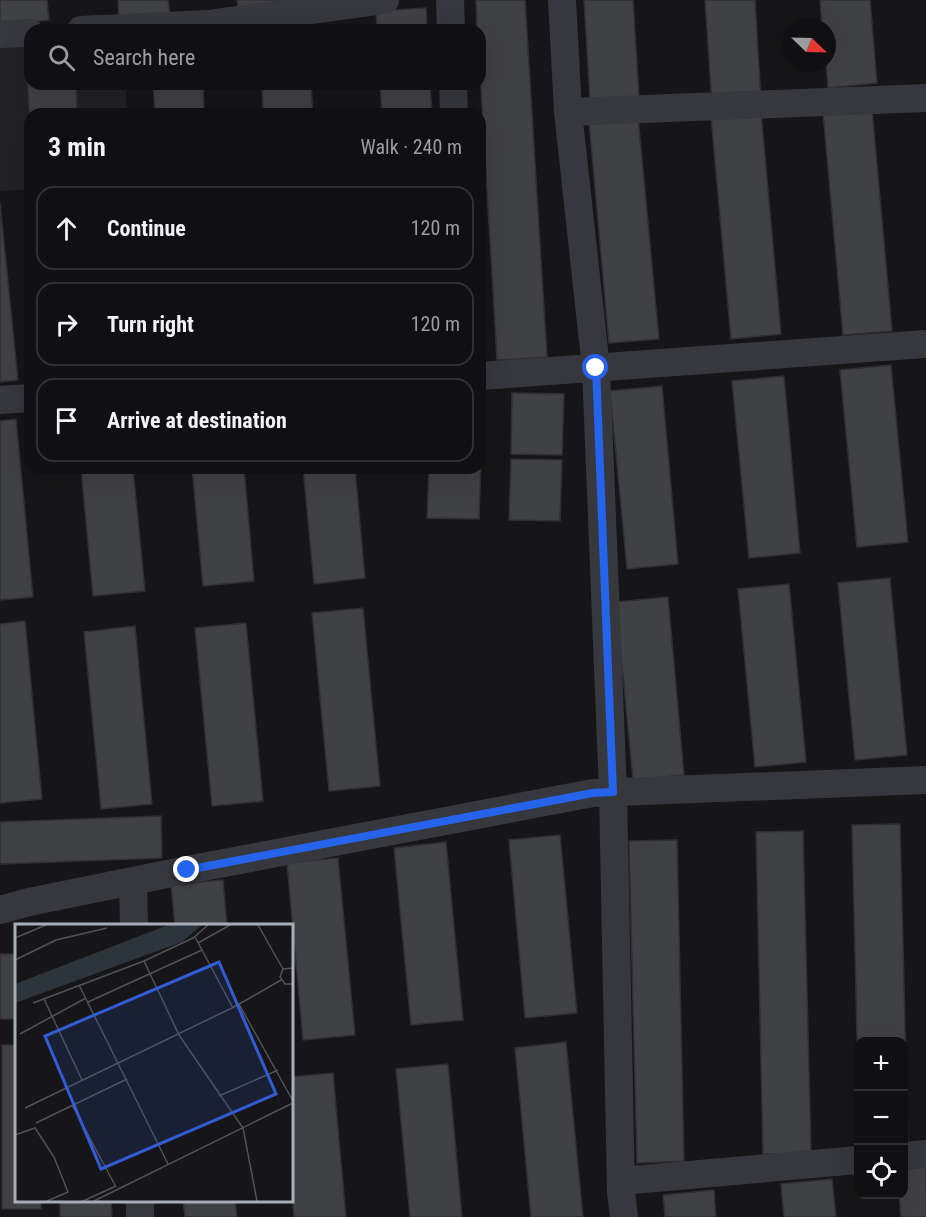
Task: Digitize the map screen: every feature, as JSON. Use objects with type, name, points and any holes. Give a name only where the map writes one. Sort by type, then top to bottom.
[{"type":"lane","points":[[208,24],[385,0]]},
{"type":"lane","points":[[450,0],[451,24]]},
{"type":"lane","points":[[562,0],[568,112],[596,368],[613,792],[621,1181],[624,1217]]},
{"type":"lane","points":[[0,34],[24,33]]},
{"type":"lane","points":[[453,90],[454,108]]},
{"type":"lane","points":[[568,112],[926,98]]},
{"type":"lane","points":[[486,376],[926,344]]},
{"type":"lane","points":[[0,400],[24,398]]},
{"type":"lane","points":[[0,910],[133,881],[593,793],[926,780]]},
{"type":"lane","points":[[133,881],[134,924]]},
{"type":"lane","points":[[908,1156],[926,1154]]},
{"type":"lane","points":[[621,1181],[854,1160]]},
{"type":"shaded area","points":[[24,40],[24,90],[126,90],[127,108],[24,108],[24,190],[0,191],[0,42]]},
{"type":"building","points":[[0,0],[47,0],[49,20],[0,25]]},
{"type":"building","points":[[118,0],[168,0],[170,13],[119,18]]},
{"type":"building","points":[[237,0],[288,0],[238,7]]},
{"type":"building","points":[[476,0],[525,0],[547,357],[497,360],[486,174],[486,108],[482,108],[481,90],[486,90],[486,24],[477,24]]},
{"type":"building","points":[[584,0],[633,0],[639,97],[590,100]]},
{"type":"building","points":[[705,0],[755,0],[761,101],[712,104]]},
{"type":"building","points":[[820,0],[870,0],[877,83],[828,88],[827,72],[836,72],[836,18],[821,18]]},
{"type":"building","points":[[426,8],[427,24],[377,24],[376,11]]},
{"type":"building","points":[[308,21],[308,24],[292,24]]},
{"type":"building","points":[[28,90],[76,90],[77,108],[29,108]]},
{"type":"building","points":[[153,90],[203,90],[204,108],[155,108]]},
{"type":"building","points":[[262,90],[311,90],[313,108],[263,108]]},
{"type":"building","points":[[380,90],[430,90],[432,108],[382,108]]},
{"type":"building","points":[[872,109],[892,331],[843,335],[823,113]]},
{"type":"building","points":[[761,112],[781,334],[731,339],[711,116]]},
{"type":"building","points":[[638,117],[659,339],[609,343],[589,121]]},
{"type":"building","points":[[0,203],[18,380],[0,382]]},
{"type":"building","points":[[891,365],[908,542],[857,547],[840,370]]},
{"type":"building","points":[[784,376],[800,553],[749,558],[732,381]]},
{"type":"building","points":[[662,386],[678,564],[627,569],[610,391]]},
{"type":"building","points":[[512,393],[564,394],[562,455],[511,454]]},
{"type":"building","points":[[16,419],[33,597],[0,600],[0,421]]},
{"type":"building","points":[[511,459],[562,460],[560,521],[509,520]]},
{"type":"building","points":[[82,474],[134,474],[145,591],[93,596]]},
{"type":"building","points":[[193,474],[245,474],[254,581],[203,586]]},
{"type":"building","points":[[304,474],[356,474],[365,578],[314,584]]},
{"type":"building","points":[[429,474],[480,474],[479,519],[427,518]]},
{"type":"building","points":[[890,578],[907,755],[855,760],[838,583]]},
{"type":"building","points":[[789,584],[806,762],[755,767],[738,589]]},
{"type":"building","points":[[668,597],[684,775],[633,780],[616,602]]},
{"type":"building","points":[[363,608],[380,786],[329,791],[312,613]]},
{"type":"building","points":[[25,621],[42,799],[0,803],[0,624]]},
{"type":"building","points":[[246,623],[263,801],[212,806],[195,628]]},
{"type":"building","points":[[135,626],[152,804],[101,809],[84,632]]},
{"type":"building","points":[[161,816],[162,858],[0,864],[0,822]]},
{"type":"building","points":[[900,824],[905,1037],[857,1037],[852,825]]},
{"type":"building","points":[[803,831],[811,1153],[763,1154],[756,832]]},
{"type":"building","points":[[560,835],[577,1013],[525,1018],[509,840]]},
{"type":"building","points":[[677,840],[684,1161],[637,1163],[629,841]]},
{"type":"building","points":[[446,842],[463,1020],[411,1025],[394,848]]},
{"type":"building","points":[[338,858],[355,1035],[303,1040],[287,863]]},
{"type":"building","points":[[223,880],[227,924],[175,924],[171,885]]},
{"type":"building","points":[[0,954],[15,954],[15,1019],[0,1019]]},
{"type":"building","points":[[566,1042],[583,1217],[531,1217],[515,1048]]},
{"type":"building","points":[[2,1045],[15,1045],[15,1202],[41,1202],[41,1209],[2,1209]]},
{"type":"building","points":[[448,1064],[462,1217],[410,1217],[396,1069]]},
{"type":"building","points":[[333,1073],[346,1217],[294,1217],[292,1077]]},
{"type":"building","points":[[926,1167],[926,1217],[901,1217],[899,1199],[908,1199],[908,1169]]},
{"type":"building","points":[[832,1179],[836,1217],[784,1217],[781,1184]]},
{"type":"building","points":[[714,1190],[716,1217],[665,1217],[663,1195]]},
{"type":"building","points":[[60,1202],[111,1202],[112,1217],[60,1217]]},
{"type":"building","points":[[183,1202],[235,1202],[237,1217],[185,1217]]},
{"type":"route","points":[[187,870],[593,793],[613,792],[596,368]]}]
